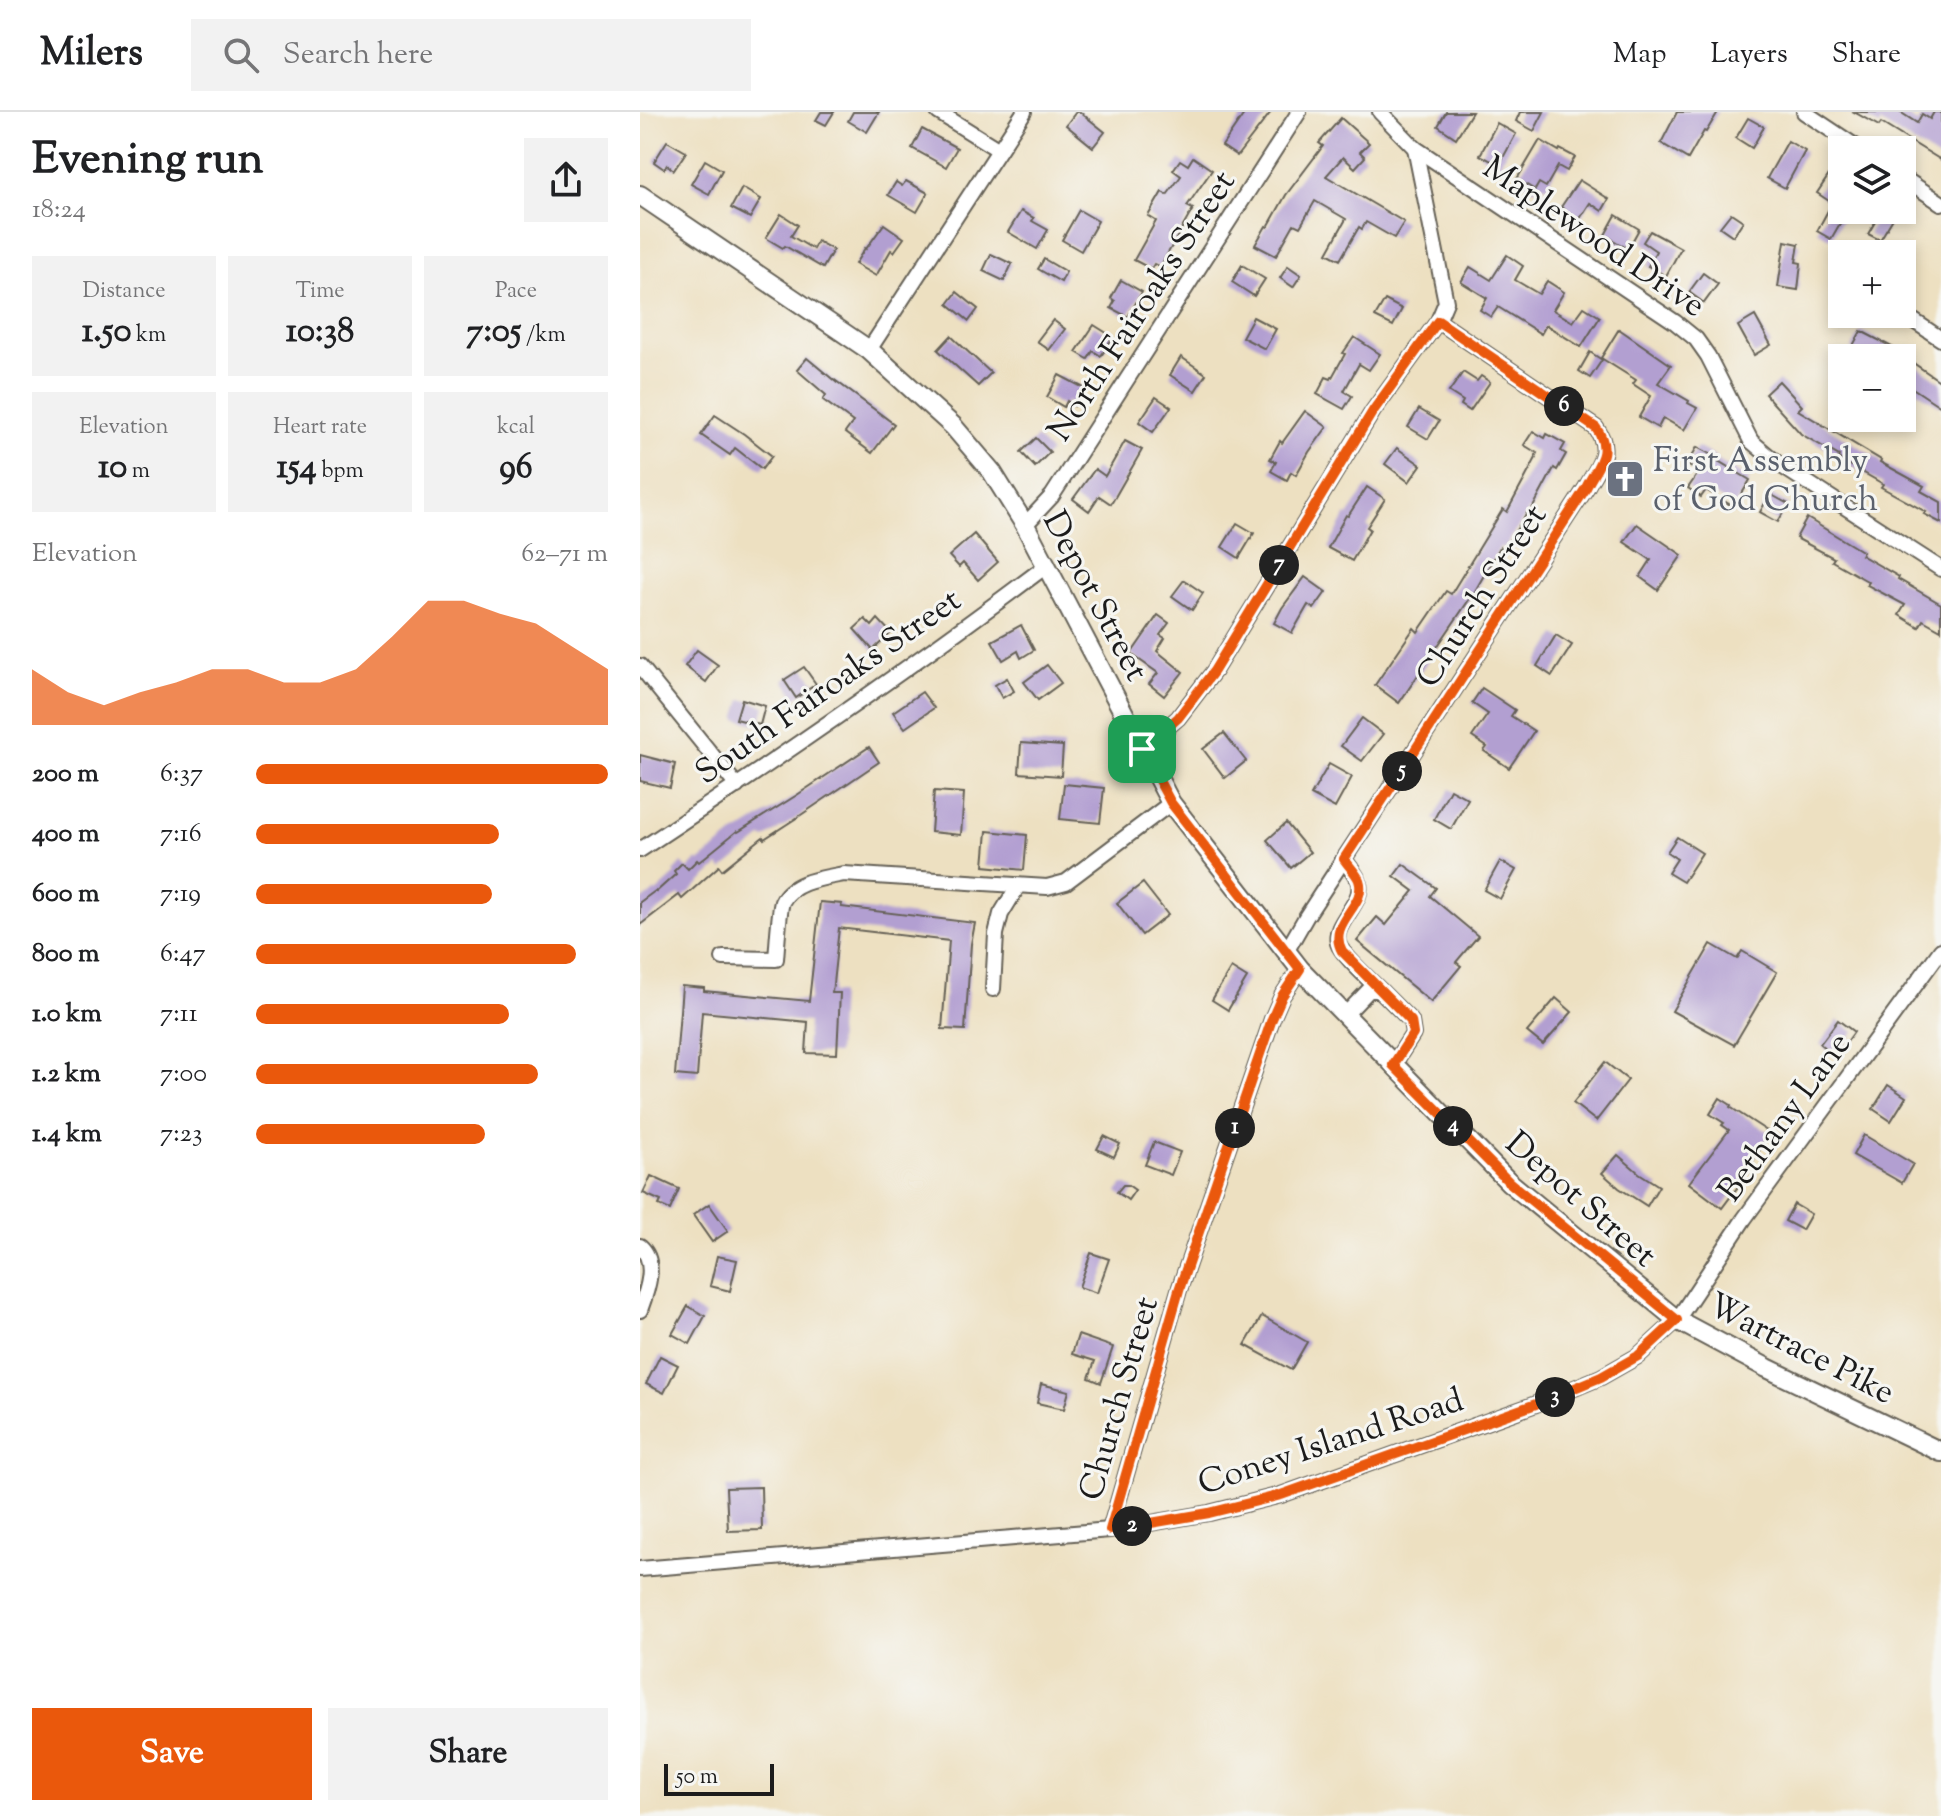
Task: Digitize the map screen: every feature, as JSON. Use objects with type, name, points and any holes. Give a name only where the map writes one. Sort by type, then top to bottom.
[{"type":"main road","name":"Depot Street","points":[[640,195],[841,329],[869,350],[953,426],[992,472],[1025,525],[1171,803],[1286,952],[1509,1182],[1677,1320]]},
{"type":"main road","name":"Wartrace Pike","points":[[1677,1320],[1778,1374],[1941,1452]]},
{"type":"street","points":[[938,112],[999,150]]},
{"type":"street","points":[[869,350],[1024,112]]},
{"type":"street","name":"North Fairoaks Street","points":[[1025,525],[1052,496],[1299,112]]},
{"type":"street","name":"Maplewood Drive","points":[[1380,112],[1415,148],[1696,339],[1708,356],[1751,441],[1777,463],[1941,569]]},
{"type":"street","points":[[1804,112],[1840,136]]},
{"type":"street","points":[[1142,749],[1178,718],[1214,671],[1373,411],[1438,321],[1446,302],[1415,148]]},
{"type":"street","points":[[1916,186],[1941,203]]},
{"type":"street","name":"Church Street","points":[[1286,952],[1586,488],[1605,452],[1603,438],[1596,428],[1438,321]]},
{"type":"street","points":[[1916,322],[1941,339]]},
{"type":"street","name":"South Fairoaks Street","points":[[640,850],[737,786],[1046,566]]},
{"type":"street","points":[[640,666],[737,786]]},
{"type":"street","points":[[723,958],[776,959],[782,902],[795,888],[814,879],[844,874],[1047,887],[1066,882],[1171,803]]},
{"type":"street","points":[[1344,859],[1359,881],[1359,893],[1338,932],[1337,942],[1342,951],[1411,1021],[1413,1034],[1393,1065]]},
{"type":"street","points":[[993,989],[996,934],[1001,914],[1018,886]]},
{"type":"street","name":"Bethany Lane","points":[[1677,1320],[1744,1219],[1941,950]]},
{"type":"street","name":"Church Street","points":[[1110,1530],[1184,1275],[1272,1019],[1282,996],[1300,969]]},
{"type":"street","points":[[1345,1015],[1369,990],[1380,990]]},
{"type":"street","points":[[640,1246],[651,1269],[640,1310]]},
{"type":"street","name":"Coney Island Road","points":[[640,1569],[1110,1530],[1209,1513],[1281,1495],[1536,1404],[1601,1377],[1638,1356],[1677,1320]]},
{"type":"building","points":[[821,112],[834,112],[826,125],[816,120]]},
{"type":"building","points":[[853,112],[879,112],[867,132],[848,121]]},
{"type":"building","points":[[1076,112],[1105,132],[1093,147],[1066,125]]},
{"type":"building","points":[[1241,112],[1271,112],[1237,156],[1222,146],[1244,114]]},
{"type":"building","points":[[1446,112],[1472,112],[1456,138],[1438,126]]},
{"type":"building","points":[[1520,112],[1544,112],[1534,131],[1516,121]]},
{"type":"building","points":[[1677,112],[1718,112],[1688,159],[1661,143]]},
{"type":"building","points":[[1854,112],[1900,112],[1917,123],[1922,114],[1930,119],[1934,112],[1941,112],[1941,160],[1916,145],[1916,136],[1902,136],[1881,123],[1879,126]]},
{"type":"building","points":[[1341,118],[1369,143],[1360,152],[1365,157],[1355,168],[1343,157],[1326,176],[1404,222],[1394,238],[1366,222],[1362,229],[1359,227],[1340,260],[1327,253],[1346,219],[1315,201],[1300,227],[1294,224],[1276,256],[1255,245],[1286,195],[1323,146],[1319,143]]},
{"type":"building","points":[[1748,118],[1764,127],[1752,148],[1736,138]]},
{"type":"building","points":[[1497,123],[1516,134],[1499,165],[1480,155]]},
{"type":"building","points":[[922,129],[957,148],[946,167],[912,148]]},
{"type":"building","points":[[1540,140],[1575,157],[1567,171],[1558,166],[1546,187],[1539,183],[1535,190],[1517,179]]},
{"type":"building","points":[[667,141],[686,152],[674,170],[667,165],[664,169],[654,162]]},
{"type":"building","points":[[1788,141],[1805,151],[1785,188],[1767,178]]},
{"type":"building","points":[[1193,157],[1212,170],[1187,206],[1193,209],[1160,267],[1154,264],[1151,269],[1134,260],[1156,221],[1148,216],[1162,192],[1167,195],[1181,176],[1173,170],[1180,160],[1188,165]]},
{"type":"building","points":[[705,160],[722,170],[709,194],[691,184]]},
{"type":"building","points":[[1828,176],[1828,200],[1817,193]]},
{"type":"building","points":[[1579,180],[1609,199],[1602,211],[1590,203],[1579,220],[1561,207]]},
{"type":"building","points":[[906,181],[928,193],[917,212],[888,195],[896,182],[902,186]]},
{"type":"building","points":[[742,188],[761,199],[750,218],[731,208]]},
{"type":"building","points":[[1079,210],[1098,221],[1081,251],[1062,240]]},
{"type":"building","points":[[1828,210],[1828,224],[1840,224],[1831,239],[1817,231]]},
{"type":"building","points":[[1021,211],[1048,230],[1037,249],[1008,232]]},
{"type":"building","points":[[1731,213],[1743,221],[1733,236],[1720,227]]},
{"type":"building","points":[[781,214],[798,225],[791,236],[813,249],[817,241],[833,250],[823,268],[766,238]]},
{"type":"building","points":[[1616,215],[1639,229],[1628,249],[1605,235]]},
{"type":"building","points":[[884,224],[904,238],[894,252],[891,250],[876,276],[855,264]]},
{"type":"building","points":[[1874,224],[1890,224],[1880,240],[1868,234]]},
{"type":"building","points":[[1650,231],[1681,248],[1666,276],[1648,266],[1656,251],[1643,242]]},
{"type":"building","points":[[1785,241],[1799,244],[1796,262],[1801,263],[1798,290],[1778,287]]},
{"type":"building","points":[[991,254],[1012,264],[1004,281],[983,271]]},
{"type":"building","points":[[1507,255],[1523,266],[1515,280],[1539,294],[1547,281],[1564,292],[1553,310],[1573,322],[1584,307],[1600,317],[1581,347],[1546,325],[1541,334],[1498,307],[1491,317],[1480,310],[1487,298],[1461,282],[1470,267],[1491,280]]},
{"type":"building","points":[[1044,259],[1066,272],[1061,282],[1038,269]]},
{"type":"building","points":[[1242,265],[1265,279],[1254,296],[1232,282]]},
{"type":"building","points":[[1288,266],[1301,275],[1293,287],[1280,278]]},
{"type":"building","points":[[1703,273],[1718,284],[1704,303],[1689,292]]},
{"type":"building","points":[[1121,280],[1142,292],[1128,317],[1111,308],[1115,301],[1111,298]]},
{"type":"building","points":[[957,292],[978,309],[969,321],[948,304]]},
{"type":"building","points":[[1385,300],[1402,309],[1393,326],[1375,317]]},
{"type":"building","points":[[1755,316],[1771,345],[1754,355],[1738,326]]},
{"type":"building","points":[[1253,317],[1276,329],[1265,349],[1242,337]]},
{"type":"building","points":[[1053,320],[1065,329],[1049,350],[1037,341]]},
{"type":"building","points":[[1094,325],[1113,337],[1101,356],[1093,351],[1088,359],[1076,352]]},
{"type":"building","points":[[1619,329],[1671,365],[1658,383],[1697,408],[1684,430],[1663,418],[1658,428],[1639,417],[1651,396],[1633,384],[1636,380],[1601,358]]},
{"type":"building","points":[[1861,331],[1886,344],[1854,344]]},
{"type":"building","points":[[951,336],[991,373],[978,386],[938,350]]},
{"type":"building","points":[[1354,337],[1380,354],[1369,370],[1359,364],[1344,391],[1352,396],[1344,409],[1317,394],[1326,377],[1331,379]]},
{"type":"building","points":[[1590,352],[1602,360],[1590,378],[1579,371]]},
{"type":"building","points":[[1181,357],[1206,374],[1195,391],[1170,375]]},
{"type":"building","points":[[807,358],[894,424],[872,453],[845,433],[853,422],[823,400],[826,395],[797,370]]},
{"type":"building","points":[[1916,365],[1941,382],[1941,407],[1916,390]]},
{"type":"building","points":[[1463,372],[1477,381],[1481,376],[1490,382],[1470,411],[1461,405],[1463,401],[1449,392]]},
{"type":"building","points":[[1059,375],[1084,388],[1074,406],[1067,401],[1064,407],[1047,397]]},
{"type":"building","points":[[1779,381],[1802,406],[1798,410],[1828,428],[1828,432],[1835,432],[1924,486],[1921,491],[1941,502],[1941,523],[1801,434],[1765,394]]},
{"type":"building","points":[[1156,397],[1171,407],[1153,432],[1139,422]]},
{"type":"building","points":[[1419,409],[1439,421],[1428,439],[1408,427]]},
{"type":"building","points":[[1305,411],[1327,427],[1296,475],[1291,472],[1287,480],[1271,471],[1276,462],[1270,459],[1280,441],[1282,443]]},
{"type":"building","points":[[715,415],[772,456],[762,469],[735,448],[730,455],[701,435]]},
{"type":"building","points":[[1533,431],[1545,438],[1547,434],[1565,444],[1561,451],[1566,454],[1557,470],[1554,468],[1531,511],[1504,549],[1500,547],[1475,591],[1399,703],[1375,685],[1414,628],[1418,632],[1446,591],[1451,594],[1503,509],[1507,512],[1536,458],[1537,453],[1524,445]]},
{"type":"building","points":[[1036,438],[1050,452],[1035,467],[1021,452]]},
{"type":"building","points":[[1125,441],[1142,450],[1111,504],[1099,496],[1089,511],[1073,499],[1095,469],[1105,476]]},
{"type":"building","points":[[1697,447],[1750,480],[1734,507],[1706,490],[1701,497],[1688,488],[1699,472],[1687,465]]},
{"type":"building","points":[[1397,448],[1421,465],[1409,482],[1385,464]]},
{"type":"building","points":[[1367,487],[1385,499],[1367,527],[1370,529],[1352,561],[1328,548],[1346,515]]},
{"type":"building","points":[[1770,494],[1788,504],[1778,522],[1760,512]]},
{"type":"building","points":[[1807,518],[1941,604],[1941,630],[1923,620],[1919,627],[1899,615],[1905,605],[1867,585],[1869,582],[1832,561],[1834,558],[1796,538]]},
{"type":"building","points":[[1237,523],[1254,533],[1239,558],[1222,547]]},
{"type":"building","points":[[1637,524],[1682,555],[1658,590],[1640,577],[1651,560],[1624,542]]},
{"type":"building","points":[[974,534],[998,562],[978,580],[963,563],[959,567],[949,556]]},
{"type":"building","points":[[1305,577],[1326,592],[1314,609],[1308,605],[1292,633],[1274,623]]},
{"type":"building","points":[[1184,580],[1203,593],[1192,610],[1172,596]]},
{"type":"building","points":[[1158,615],[1169,623],[1160,635],[1165,638],[1157,651],[1183,672],[1164,696],[1149,684],[1158,673],[1131,654]]},
{"type":"building","points":[[865,619],[872,626],[878,619],[891,633],[873,650],[854,629]]},
{"type":"building","points":[[1021,625],[1034,650],[1021,658],[1018,651],[1003,660],[992,641]]},
{"type":"building","points":[[1556,635],[1572,645],[1552,676],[1537,666]]},
{"type":"building","points":[[697,650],[718,665],[706,682],[685,666]]},
{"type":"building","points":[[1047,665],[1061,683],[1038,700],[1024,682]]},
{"type":"building","points":[[804,667],[816,684],[796,698],[784,680]]},
{"type":"building","points":[[1007,678],[1014,691],[1002,698],[995,685]]},
{"type":"building","points":[[1482,688],[1515,710],[1511,716],[1534,731],[1509,768],[1484,751],[1487,747],[1472,737],[1488,714],[1472,703]]},
{"type":"building","points":[[922,692],[934,708],[905,728],[893,712]]},
{"type":"building","points":[[742,699],[765,706],[760,725],[736,719]]},
{"type":"building","points":[[1362,718],[1383,734],[1362,761],[1341,746]]},
{"type":"building","points":[[1224,733],[1246,761],[1225,778],[1203,749]]},
{"type":"building","points":[[1021,743],[1063,746],[1061,776],[1019,773]]},
{"type":"building","points":[[869,747],[879,762],[763,837],[722,870],[719,866],[682,899],[679,895],[640,925],[640,902],[676,874],[674,871],[682,863],[688,869],[737,831]]},
{"type":"building","points":[[640,755],[675,764],[670,788],[640,781]]},
{"type":"building","points":[[1329,764],[1352,777],[1335,808],[1311,795]]},
{"type":"building","points":[[1064,784],[1104,788],[1100,823],[1060,819]]},
{"type":"building","points":[[1450,789],[1468,799],[1451,829],[1434,819]]},
{"type":"building","points":[[934,791],[964,793],[961,835],[931,832]]},
{"type":"building","points":[[1286,823],[1310,852],[1291,868],[1267,840]]},
{"type":"building","points":[[987,831],[1027,835],[1024,870],[984,866]]},
{"type":"building","points":[[1677,837],[1702,853],[1683,882],[1668,873],[1677,859],[1667,852]]},
{"type":"building","points":[[1500,861],[1516,870],[1500,899],[1484,890]]},
{"type":"building","points":[[1403,864],[1436,888],[1430,896],[1478,936],[1456,962],[1461,966],[1431,1002],[1357,941],[1377,917],[1386,925],[1414,891],[1394,876]]},
{"type":"building","points":[[1143,883],[1168,915],[1142,935],[1117,903]]},
{"type":"building","points":[[820,902],[975,923],[965,1030],[942,1029],[949,941],[839,928],[832,993],[840,993],[837,1054],[806,1053],[808,1022],[702,1012],[697,1077],[675,1075],[682,986],[809,1001]]},
{"type":"building","points":[[1711,944],[1737,959],[1742,951],[1777,972],[1734,1045],[1672,1011]]},
{"type":"building","points":[[1231,968],[1247,978],[1228,1010],[1212,1000]]},
{"type":"building","points":[[1556,998],[1572,1012],[1543,1045],[1527,1032]]},
{"type":"building","points":[[1838,1020],[1854,1032],[1836,1057],[1820,1044]]},
{"type":"building","points":[[1605,1062],[1628,1080],[1596,1121],[1573,1103]]},
{"type":"building","points":[[1888,1085],[1906,1097],[1891,1121],[1873,1109]]},
{"type":"building","points":[[1720,1098],[1770,1133],[1749,1167],[1751,1169],[1722,1208],[1689,1183],[1729,1130],[1710,1114]]},
{"type":"building","points":[[1864,1135],[1913,1164],[1902,1183],[1853,1155]]},
{"type":"building","points":[[1104,1136],[1120,1144],[1114,1157],[1097,1149]]},
{"type":"building","points":[[1154,1142],[1180,1152],[1171,1175],[1145,1165]]},
{"type":"building","points":[[1618,1155],[1659,1186],[1647,1206],[1602,1173]]},
{"type":"building","points":[[651,1176],[679,1189],[670,1210],[659,1205],[661,1201],[643,1193]]},
{"type":"building","points":[[1123,1185],[1135,1190],[1128,1200],[1117,1192]]},
{"type":"building","points":[[709,1204],[728,1231],[712,1242],[693,1215]]},
{"type":"building","points":[[1794,1204],[1811,1214],[1802,1230],[1785,1221]]},
{"type":"building","points":[[1091,1253],[1109,1259],[1097,1293],[1079,1287]]},
{"type":"building","points":[[717,1256],[737,1260],[730,1291],[710,1286]]},
{"type":"building","points":[[688,1306],[705,1316],[690,1344],[672,1334]]},
{"type":"building","points":[[1262,1316],[1307,1342],[1291,1370],[1245,1345]]},
{"type":"building","points":[[1078,1335],[1113,1347],[1101,1383],[1089,1378],[1095,1361],[1072,1354]]},
{"type":"building","points":[[660,1356],[678,1365],[664,1393],[646,1384]]},
{"type":"building","points":[[1041,1384],[1069,1391],[1064,1409],[1037,1403]]},
{"type":"building","points":[[761,1487],[762,1530],[728,1531],[726,1488]]},
{"type":"place","name":"First Assembly of God Church","points":[[1625,479]]},
{"type":"route","points":[[1438,321],[1596,428],[1603,438],[1605,452],[1586,488],[1344,859],[1359,881],[1359,893],[1338,932],[1337,942],[1342,951],[1411,1021],[1413,1034],[1393,1065],[1509,1182],[1677,1320],[1638,1356],[1601,1377],[1536,1404],[1281,1495],[1209,1513],[1110,1530],[1179,1290],[1272,1019],[1282,996],[1300,969],[1171,803],[1142,749],[1178,718],[1214,671],[1373,411],[1438,321]]}]
